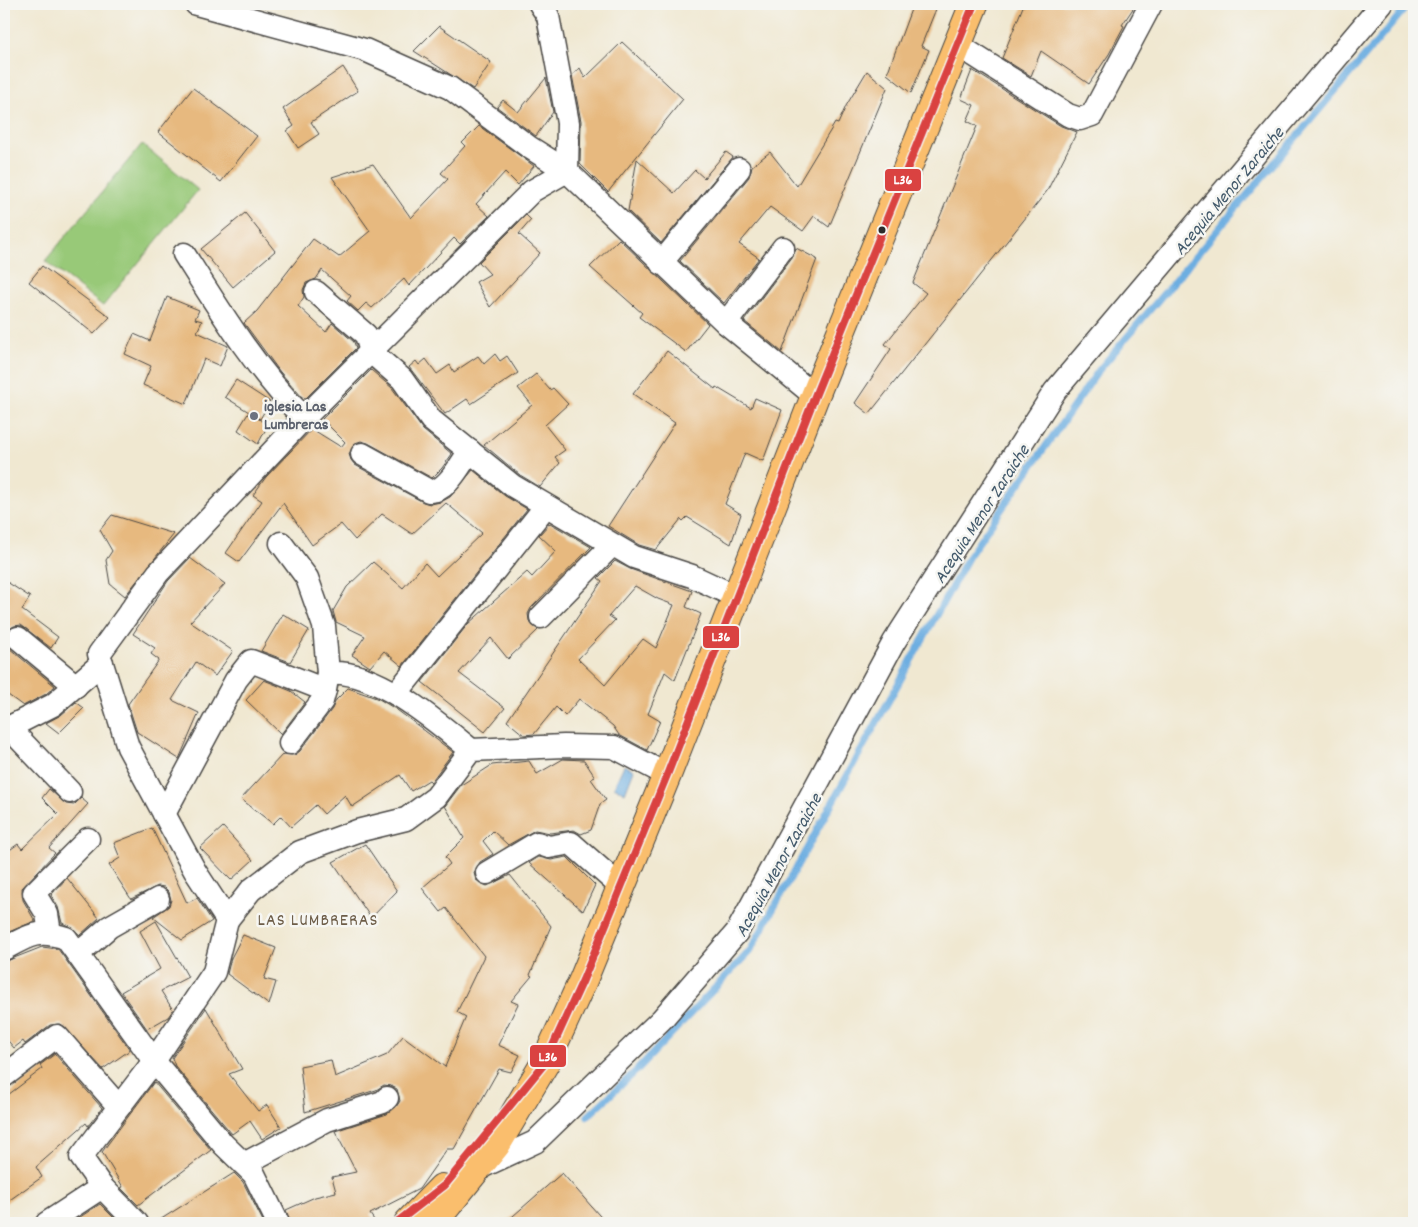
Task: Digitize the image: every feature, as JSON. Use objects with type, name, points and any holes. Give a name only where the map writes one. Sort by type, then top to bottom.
[{"type":"main road","points":[[433,1223],[496,1145],[545,1063],[667,776],[815,396],[974,4]]},
{"type":"main road","points":[[408,1223],[446,1184],[545,1063]]},
{"type":"main road","points":[[396,1223],[446,1184]]},
{"type":"street","points":[[196,4],[365,50],[442,84],[567,171],[726,323],[815,396]]},
{"type":"street","points":[[540,4],[548,16],[568,123],[567,171]]},
{"type":"street","points":[[958,45],[1068,115],[1080,119],[1092,115],[1152,4]]},
{"type":"street","points":[[476,1169],[535,1142],[662,1019],[736,932],[894,642],[1055,391],[1382,4]]},
{"type":"street","points":[[661,262],[739,169]]},
{"type":"street","points":[[227,920],[196,872],[128,747],[99,654],[158,573],[304,418],[532,191],[567,171]]},
{"type":"street","points":[[726,323],[783,248]]},
{"type":"street","points":[[184,254],[223,316],[271,382],[304,418]]},
{"type":"street","points":[[316,292],[366,335],[371,352],[402,379],[431,420],[512,486],[634,557],[692,576],[737,596]]},
{"type":"street","points":[[362,454],[429,491],[436,492],[443,488],[470,451]]},
{"type":"street","points":[[396,694],[546,506]]},
{"type":"street","points":[[281,543],[307,578],[324,626],[327,682],[322,701],[290,743]]},
{"type":"street","points":[[541,617],[612,545]]},
{"type":"street","points":[[18,638],[76,686]]},
{"type":"street","points":[[164,814],[236,680],[251,661],[327,682]]},
{"type":"street","points":[[70,792],[6,729],[53,705],[102,663]]},
{"type":"street","points":[[327,682],[341,672],[396,694],[436,721],[471,750],[564,746],[614,747],[667,776]]},
{"type":"street","points":[[137,1223],[102,1187],[81,1157],[154,1061],[214,972],[227,920],[251,890],[300,852],[356,831],[406,819],[436,798],[471,750]]},
{"type":"street","points":[[50,933],[47,914],[34,893],[88,839]]},
{"type":"street","points":[[487,873],[537,844],[549,847],[571,844],[621,887]]},
{"type":"street","points":[[78,954],[109,927],[158,900]]},
{"type":"street","points":[[4,949],[31,934],[50,933],[66,938],[154,1061],[223,1144],[254,1174],[278,1223]]},
{"type":"street","points":[[4,1076],[58,1036],[119,1107]]},
{"type":"street","points":[[244,1164],[327,1120],[382,1102],[387,1098]]},
{"type":"street","points":[[47,1223],[102,1187]]},
{"type":"green space","points":[[142,144],[198,190],[103,306],[45,261]]},
{"type":"water","points":[[624,765],[634,770],[625,793],[614,787]]},
{"type":"building","points":[[913,4],[938,4],[921,46],[929,50],[911,93],[887,74]]},
{"type":"building","points":[[1024,4],[1136,4],[1122,25],[1124,26],[1109,54],[1089,84],[1041,51],[1031,76],[1002,58]]},
{"type":"building","points":[[439,26],[491,62],[473,89],[414,51]]},
{"type":"building","points":[[622,42],[683,99],[608,192],[580,164],[581,121],[572,75],[580,68],[585,78]]},
{"type":"building","points":[[343,67],[358,91],[311,122],[319,134],[298,148],[287,131],[294,126],[283,109]]},
{"type":"building","points":[[972,70],[1061,126],[1077,132],[1047,191],[869,414],[855,403],[891,349],[885,344],[926,293],[913,283],[977,126],[967,121],[974,105],[961,99]]},
{"type":"building","points":[[867,71],[887,88],[829,227],[814,216],[803,231],[770,207],[739,244],[759,258],[724,303],[680,261],[749,177],[752,166],[770,152],[797,186],[835,123],[838,124],[846,106]]},
{"type":"building","points":[[546,78],[553,112],[536,136],[497,107],[503,100],[518,112]]},
{"type":"building","points":[[193,88],[257,136],[221,182],[158,132]]},
{"type":"building","points":[[479,126],[534,166],[518,185],[505,172],[476,204],[489,216],[460,244],[454,238],[409,286],[404,279],[372,308],[366,303],[358,311],[347,301],[351,296],[322,270],[316,279],[306,283],[303,290],[304,297],[298,306],[326,332],[332,323],[354,342],[356,348],[306,398],[302,397],[280,372],[244,323],[257,311],[313,239],[339,257],[370,231],[332,177],[373,164],[411,218],[448,179],[441,173],[465,146],[462,143]]},
{"type":"building","points":[[726,152],[733,157],[661,243],[628,211],[637,159],[674,193],[695,170],[704,178]]},
{"type":"building","points":[[245,213],[275,251],[233,287],[201,249]]},
{"type":"building","points":[[526,215],[531,220],[519,234],[540,253],[490,307],[476,282],[490,274],[479,262]]},
{"type":"building","points":[[619,239],[708,324],[686,352],[639,317],[642,313],[590,267]]},
{"type":"building","points":[[796,248],[817,259],[782,352],[744,321],[793,256]]},
{"type":"building","points":[[42,266],[110,317],[94,334],[29,282]]},
{"type":"building","points":[[167,297],[199,310],[195,319],[202,321],[197,332],[228,346],[220,366],[204,359],[186,404],[143,385],[151,366],[125,354],[134,334],[150,341]]},
{"type":"building","points":[[667,351],[715,389],[716,387],[751,408],[755,398],[782,410],[763,461],[745,453],[725,504],[741,514],[731,544],[687,517],[683,521],[681,519],[656,550],[639,545],[608,526],[675,423],[633,394]]},
{"type":"building","points":[[495,354],[500,361],[507,356],[518,373],[471,404],[467,399],[445,414],[409,367],[416,361],[419,365],[426,359],[437,374],[450,365],[454,372],[478,356],[484,364]]},
{"type":"building","points":[[371,370],[392,388],[423,430],[452,454],[432,478],[361,441],[355,443],[349,454],[355,465],[430,504],[441,502],[450,497],[473,470],[505,496],[527,509],[402,666],[384,651],[370,667],[352,655],[365,636],[336,622],[333,611],[347,587],[373,562],[403,588],[425,563],[437,576],[482,533],[446,503],[412,534],[382,514],[355,540],[341,524],[312,545],[283,503],[239,562],[226,553],[262,501],[253,495],[266,477],[312,429],[341,447],[345,442],[322,419]]},
{"type":"building","points":[[536,374],[550,390],[553,388],[568,404],[545,425],[565,450],[555,457],[560,463],[540,487],[520,475],[484,445],[532,405],[518,388]]},
{"type":"building","name":"iglesia Las Lumbreras","points":[[236,380],[270,402],[260,419],[256,417],[268,425],[258,444],[238,430],[249,412],[225,397]]},
{"type":"building","points":[[112,515],[174,534],[125,596],[110,584],[106,560],[112,551],[100,530]]},
{"type":"building","points":[[550,523],[591,547],[531,608],[528,614],[529,621],[538,630],[508,659],[491,638],[459,673],[505,708],[485,732],[422,682],[468,624],[527,572],[532,577],[556,551],[539,535]]},
{"type":"building","points":[[190,558],[225,584],[190,622],[233,651],[215,676],[196,662],[172,700],[199,713],[179,759],[137,732],[128,704],[159,660],[151,654],[155,648],[133,634],[168,581]]},
{"type":"building","points":[[615,561],[630,569],[692,591],[686,607],[701,614],[675,680],[665,672],[648,714],[660,721],[647,750],[619,735],[613,726],[579,699],[565,716],[556,707],[534,734],[524,735],[507,721],[602,581],[598,578]],"holes":[[[635,586],[658,599],[674,605],[656,648],[643,639],[605,685],[578,659],[615,620],[609,616]]]},
{"type":"building","points":[[4,580],[30,597],[22,610],[58,637],[51,648],[21,625],[14,626],[8,630],[5,636],[9,648],[55,686],[46,694],[23,706],[4,692]]},
{"type":"building","points":[[283,614],[309,630],[290,662],[261,651]]},
{"type":"building","points":[[264,680],[291,691],[305,702],[281,734],[246,700]]},
{"type":"building","points":[[348,688],[379,699],[397,710],[453,752],[431,782],[429,780],[411,791],[400,775],[352,807],[345,795],[324,814],[316,805],[291,827],[281,816],[273,824],[241,799],[283,754],[295,755],[300,751],[332,709],[336,700]]},
{"type":"building","points":[[76,702],[84,708],[59,733],[46,723],[61,715]]},
{"type":"building","points":[[563,759],[584,760],[595,777],[591,779],[606,800],[600,804],[591,830],[581,834],[574,830],[550,833],[535,830],[508,845],[493,831],[483,841],[493,854],[480,862],[474,873],[476,880],[487,886],[510,875],[551,926],[530,975],[532,976],[511,1001],[518,1004],[498,1045],[520,1055],[511,1072],[499,1069],[454,1149],[447,1149],[419,1189],[370,1214],[376,1223],[291,1223],[286,1210],[315,1197],[336,1192],[332,1177],[356,1172],[335,1131],[387,1114],[400,1101],[397,1089],[384,1085],[376,1090],[305,1112],[300,1066],[331,1060],[335,1077],[387,1055],[403,1036],[445,1067],[466,1017],[457,1012],[484,956],[446,908],[441,912],[422,888],[450,864],[445,857],[464,838],[445,806],[461,785],[492,765],[529,761],[537,774]]},
{"type":"building","points":[[49,789],[66,804],[74,805],[81,798],[88,804],[49,848],[55,853],[22,888],[23,900],[35,921],[4,934],[4,854],[18,844],[22,849],[58,814],[42,798]]},
{"type":"building","points":[[223,827],[253,860],[231,880],[200,848]]},
{"type":"building","points":[[152,828],[187,903],[197,898],[212,921],[182,940],[153,917],[169,906],[171,900],[169,892],[164,887],[158,886],[131,899],[109,865],[120,858],[114,843]]},
{"type":"building","points":[[365,844],[397,891],[371,918],[333,862]]},
{"type":"building","points":[[539,857],[551,860],[567,857],[595,885],[583,911],[529,863]]},
{"type":"building","points":[[67,878],[99,918],[80,935],[70,926],[62,923],[58,907],[51,895]]},
{"type":"building","points":[[156,921],[188,977],[161,991],[173,1010],[168,1017],[147,1029],[121,992],[160,969],[140,931]]},
{"type":"building","points":[[243,935],[276,948],[264,979],[276,982],[269,1005],[227,974],[231,958]]},
{"type":"building","points":[[42,947],[58,949],[130,1050],[103,1069],[61,1024],[50,1025],[25,1044],[23,1041],[14,1048],[4,1036],[4,962]]},
{"type":"building","points":[[206,1008],[242,1069],[229,1074],[258,1111],[267,1105],[281,1127],[262,1139],[250,1121],[232,1134],[175,1066],[172,1058]]},
{"type":"building","points":[[55,1054],[102,1108],[88,1126],[86,1123],[36,1167],[42,1177],[4,1204],[4,1098],[42,1069],[40,1065]]},
{"type":"building","points":[[154,1082],[211,1150],[138,1205],[121,1188],[123,1187],[102,1152]]},
{"type":"building","points":[[234,1173],[243,1182],[264,1223],[155,1223]]},
{"type":"building","points":[[562,1173],[606,1223],[505,1223]]},
{"type":"building","points":[[100,1204],[119,1223],[71,1223]]},
{"type":"waterway","name":"Acequia Menor Zaraiche","points":[[588,1116],[636,1071],[750,951],[969,556],[1099,370],[1409,4]]},
{"type":"transit line","name":"L36","points":[[396,1223],[445,1185],[545,1063],[583,980],[667,775],[815,396],[974,4]]},
{"type":"place","name":"iglesia Las Lumbreras","points":[[254,416]]},
{"type":"district","name":"LAS LUMBRERAS","points":[[318,921]]}]
